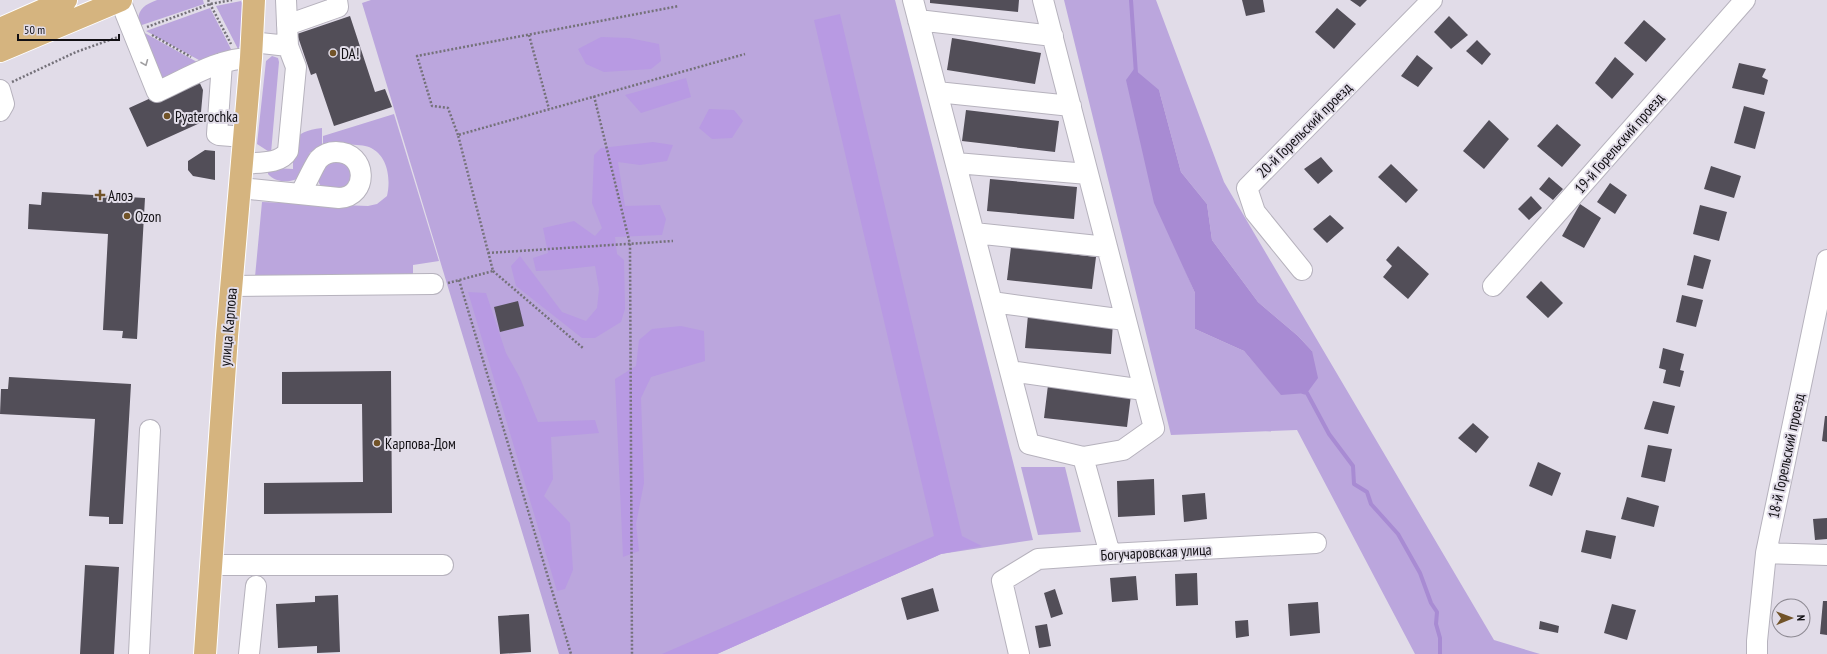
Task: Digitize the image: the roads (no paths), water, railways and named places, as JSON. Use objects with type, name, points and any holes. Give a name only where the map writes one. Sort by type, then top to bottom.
[{"type":"main road","points":[[1,47],[66,0]]},
{"type":"main road","points":[[1,47],[120,0]]},
{"type":"main road","name":"улица Карпова","points":[[205,654],[231,286],[244,137],[235,58],[254,0]]},
{"type":"street","points":[[120,0],[157,92],[235,58],[288,46]]},
{"type":"street","points":[[242,164],[277,161],[283,158],[288,151],[296,67],[288,46],[286,0]]},
{"type":"street","points":[[287,25],[338,7],[337,0]]},
{"type":"street","points":[[913,0],[1030,444],[1083,457],[1123,450],[1154,428],[1043,0]]},
{"type":"street","name":"20-й Горельский проезд","points":[[1302,270],[1255,212],[1246,188],[1432,0]]},
{"type":"street","name":"19-й Горельский проезд","points":[[1493,286],[1744,0]]},
{"type":"street","points":[[918,20],[1053,36]]},
{"type":"street","points":[[235,58],[218,134],[244,137]]},
{"type":"street","points":[[0,111],[4,104],[3,87]]},
{"type":"street","points":[[937,92],[1071,106]]},
{"type":"street","points":[[956,163],[1088,174]]},
{"type":"street","points":[[240,188],[300,194]]},
{"type":"street","points":[[974,233],[1106,247]]},
{"type":"street","name":"18-й Горельский проезд","points":[[1757,654],[1766,553],[1827,260]]},
{"type":"street","points":[[231,286],[433,284]]},
{"type":"street","points":[[992,302],[1125,320]]},
{"type":"street","points":[[1010,371],[1144,390]]},
{"type":"street","points":[[138,654],[150,430]]},
{"type":"street","points":[[1083,457],[1110,554]]},
{"type":"street","name":"Богучаровская улица","points":[[1019,654],[1002,581],[1038,559],[1316,543]]},
{"type":"street","points":[[1766,553],[1827,555]]},
{"type":"street","points":[[211,565],[444,565]]},
{"type":"street","points":[[249,654],[256,586]]},
{"type":"waterway","points":[[1131,0],[1136,74]]},
{"type":"waterway","points":[[1303,392],[1307,393],[1329,434],[1353,466],[1354,484],[1367,492],[1371,504],[1398,534],[1420,573],[1431,603],[1437,612],[1436,624],[1440,638],[1440,654]]},
{"type":"place","name":"DA!","points":[[333,53]]},
{"type":"place","name":"Pyaterochka","points":[[167,116]]},
{"type":"place","name":"Алоэ","points":[[100,195]]},
{"type":"place","name":"Ozon","points":[[127,216]]},
{"type":"place","name":"Карпова-Дом","points":[[377,443]]}]
